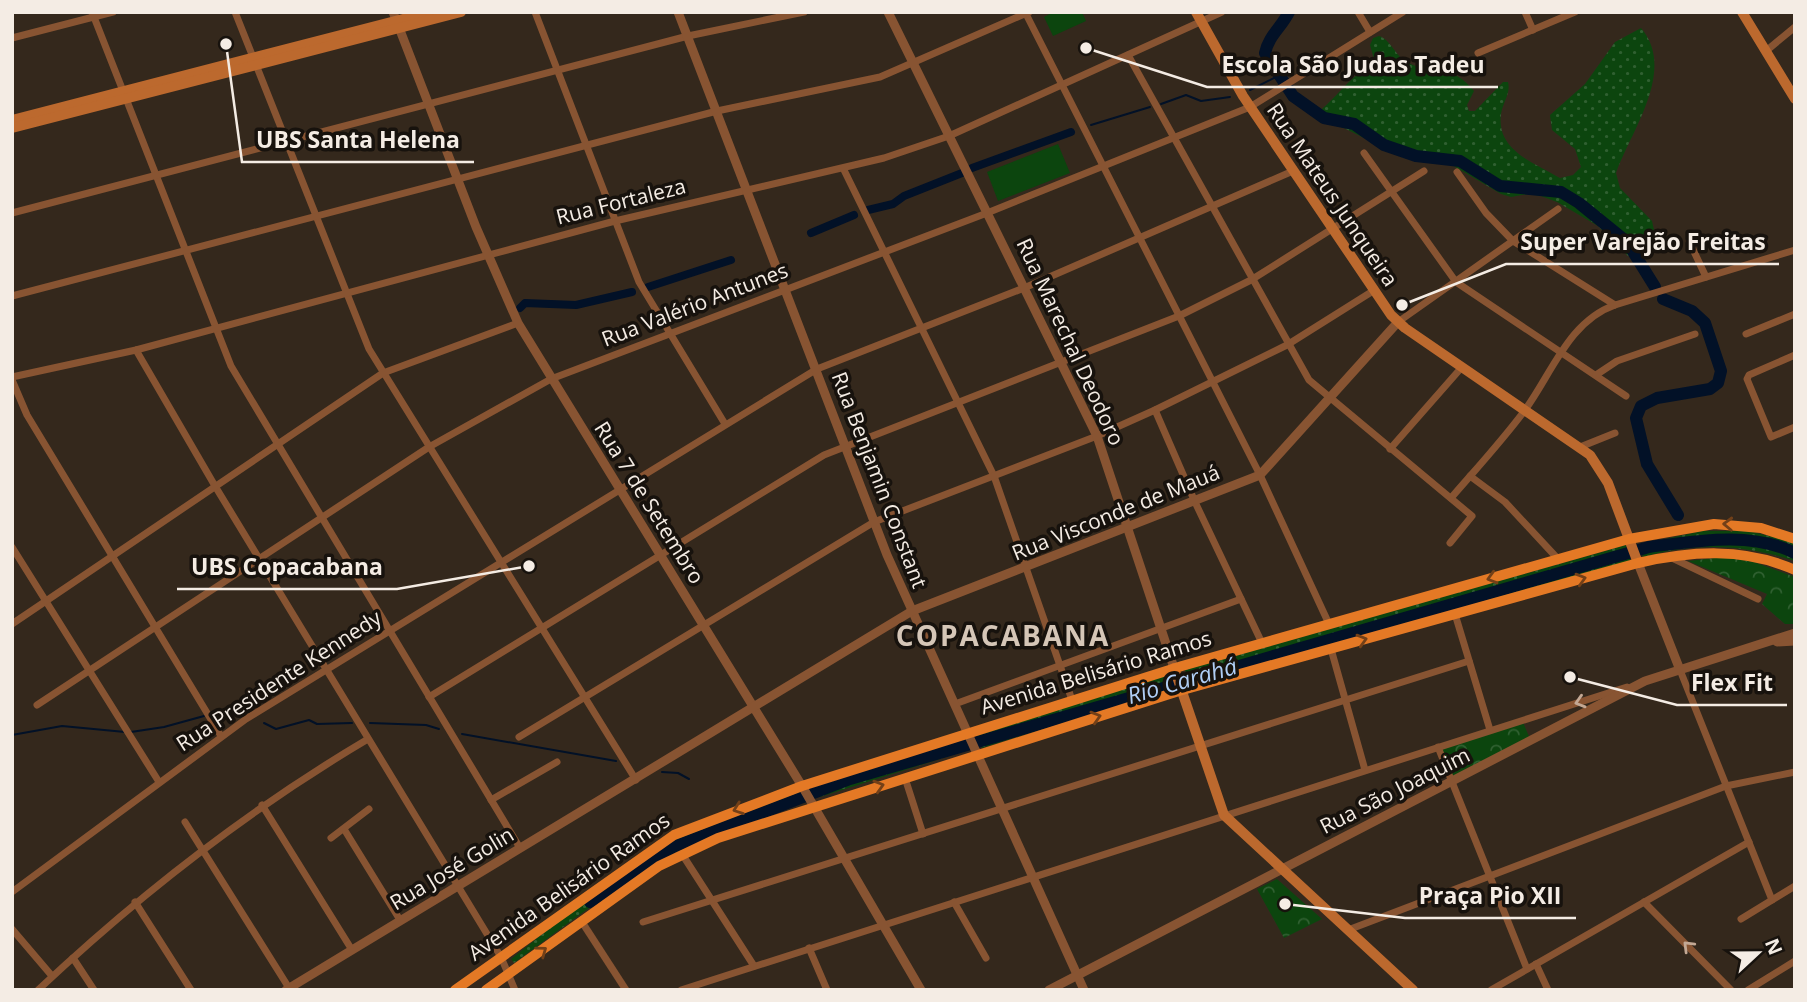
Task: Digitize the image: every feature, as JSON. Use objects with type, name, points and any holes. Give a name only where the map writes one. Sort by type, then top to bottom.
[{"type":"main road","points":[[12,128],[430,12]]},
{"type":"main road","points":[[396,20],[461,12]]},
{"type":"main road","points":[[1742,12],[1795,99]]},
{"type":"main road","name":"Rua Mateus Junqueira","points":[[1199,17],[1250,107],[1373,291],[1398,323],[1580,447],[1603,472],[1637,561]]},
{"type":"main road","points":[[12,120],[124,95]]},
{"type":"main road","name":"Avenida Belisário Ramos","points":[[455,990],[674,835],[808,795],[1072,700],[1558,559],[1630,542],[1713,524],[1760,528],[1795,539]]},
{"type":"main road","name":"Avenida Belisário Ramos","points":[[486,990],[682,853],[808,795],[905,778],[976,752],[1181,688],[1331,649],[1637,561],[1703,552],[1736,554],[1795,570]]},
{"type":"main road","name":"Rua Marechal Deodoro","points":[[1175,670],[1224,815],[1413,990]]},
{"type":"street","points":[[12,38],[113,12]]},
{"type":"street","points":[[235,12],[359,329],[383,373],[636,780]]},
{"type":"street","points":[[535,12],[639,282],[668,334],[725,424]]},
{"type":"street","name":"Rua Benjamin Constant","points":[[678,12],[874,522],[1084,990]]},
{"type":"street","points":[[12,214],[688,36],[804,12]]},
{"type":"street","name":"Rua Marechal Deodoro","points":[[888,12],[1097,436],[1175,670]]},
{"type":"street","name":"Rua Fortaleza","points":[[12,379],[136,350],[213,327],[615,221],[747,189],[844,170],[949,136],[1128,55],[1199,17],[1222,12]]},
{"type":"street","points":[[1358,12],[1370,32]]},
{"type":"street","name":"Rua Valério Antunes","points":[[37,705],[429,447],[551,379],[987,213],[1250,107],[1289,80],[1402,12]]},
{"type":"street","points":[[1525,12],[1533,30]]},
{"type":"street","points":[[1478,53],[1575,12]]},
{"type":"street","points":[[12,296],[717,111],[851,85],[914,64],[1027,13],[1260,475],[1329,624]]},
{"type":"street","points":[[93,15],[213,327],[243,388],[520,848]]},
{"type":"street","name":"Rua 7 de Setembro","points":[[396,20],[487,255],[518,323],[808,795],[921,990]]},
{"type":"street","points":[[1766,51],[1795,27]]},
{"type":"street","points":[[1128,55],[1287,345],[1309,380],[1472,516],[1450,543]]},
{"type":"street","points":[[1364,153],[1456,282],[1626,396]]},
{"type":"street","points":[[844,170],[994,476],[1072,700]]},
{"type":"street","name":"Rua Presidente Kennedy","points":[[12,892],[221,736],[817,369],[1024,288],[1293,171]]},
{"type":"street","points":[[429,697],[807,464],[845,445],[1061,364],[1179,316],[1251,280],[1424,171]]},
{"type":"street","points":[[1457,172],[1486,214],[1513,241],[1615,305]]},
{"type":"street","name":"Rua Visconde de Mauá","points":[[636,780],[912,611],[1128,529],[1260,475],[1398,323],[1558,209]]},
{"type":"street","points":[[1689,242],[1706,277]]},
{"type":"street","points":[[1451,498],[1525,410],[1562,353],[1589,318],[1615,305],[1795,250]]},
{"type":"street","points":[[519,737],[586,699],[874,522],[1097,436],[1155,410],[1287,345],[1373,291]]},
{"type":"street","points":[[1746,334],[1795,314]]},
{"type":"street","points":[[12,624],[383,373],[518,323]]},
{"type":"street","points":[[1595,375],[1617,361],[1695,334]]},
{"type":"street","points":[[136,350],[215,486],[501,957],[515,990]]},
{"type":"street","points":[[1795,355],[1748,377],[1771,437],[1795,427]]},
{"type":"street","points":[[1390,449],[1462,368]]},
{"type":"street","points":[[12,379],[27,415],[221,736]]},
{"type":"street","points":[[1155,410],[1262,643]]},
{"type":"street","points":[[1580,447],[1615,433]]},
{"type":"street","points":[[1470,476],[1512,508],[1558,559]]},
{"type":"street","points":[[12,547],[159,782]]},
{"type":"street","points":[[1669,556],[1758,599]]},
{"type":"street","name":"Rua Mateus Junqueira","points":[[1637,561],[1772,900]]},
{"type":"street","points":[[955,704],[1241,599]]},
{"type":"street","points":[[1455,614],[1490,730]]},
{"type":"street","name":"Rua São Joaquim","points":[[1049,990],[1645,681],[1795,633]]},
{"type":"street","name":"Rua São Joaquim","points":[[1765,643],[1795,641]]},
{"type":"street","points":[[1331,649],[1365,770]]},
{"type":"street","points":[[643,922],[1469,661]]},
{"type":"street","points":[[681,990],[1645,681]]},
{"type":"street","points":[[38,990],[135,902],[262,805],[368,739]]},
{"type":"street","points":[[1438,747],[1527,969]]},
{"type":"street","points":[[491,800],[557,762]]},
{"type":"street","points":[[1348,930],[1726,786],[1795,772]]},
{"type":"street","points":[[905,778],[923,834]]},
{"type":"street","name":"Rua José Golin","points":[[288,989],[636,780]]},
{"type":"street","points":[[262,805],[352,950]]},
{"type":"street","points":[[331,838],[369,809]]},
{"type":"street","points":[[185,822],[288,989]]},
{"type":"street","points":[[344,829],[400,920]]},
{"type":"street","points":[[1490,990],[1749,842]]},
{"type":"street","points":[[682,853],[754,967]]},
{"type":"street","points":[[1741,919],[1795,886]]},
{"type":"street","points":[[135,902],[191,990]]},
{"type":"street","points":[[954,902],[986,958]]},
{"type":"street","points":[[1644,902],[1731,990]]},
{"type":"street","points":[[582,922],[626,990]]},
{"type":"street","points":[[12,929],[52,976]]},
{"type":"street","points":[[810,948],[827,990]]},
{"type":"street","points":[[73,958],[94,990]]},
{"type":"street","points":[[1748,990],[1795,961]]},
{"type":"street","points":[[1536,964],[1548,990]]},
{"type":"green space","points":[[1053,12],[1082,12],[1086,21],[1053,36],[1044,17]]},
{"type":"green space","points":[[1641,28],[1651,45],[1653,81],[1640,120],[1616,173],[1620,188],[1652,221],[1657,243],[1648,254],[1640,258],[1628,256],[1598,226],[1557,202],[1528,194],[1511,197],[1501,194],[1452,165],[1404,158],[1344,128],[1317,119],[1318,112],[1372,63],[1374,59],[1370,45],[1373,38],[1379,36],[1406,62],[1449,73],[1466,82],[1474,91],[1467,105],[1469,111],[1475,111],[1503,82],[1508,82],[1501,127],[1511,147],[1529,161],[1560,178],[1573,175],[1581,167],[1575,149],[1552,130],[1550,115],[1585,84],[1615,42]]},
{"type":"green space","points":[[1058,144],[1070,173],[998,201],[987,172]]},
{"type":"green space","points":[[1702,531],[1749,531],[1795,543],[1795,561],[1757,551],[1719,547],[1681,549],[1643,557],[1638,545]]},
{"type":"green space","points":[[1626,545],[1631,562],[1190,683],[1185,670]]},
{"type":"green space","points":[[1724,557],[1754,562],[1795,577],[1795,624],[1785,624],[1762,604],[1767,594],[1688,561]]},
{"type":"green space","points":[[1175,671],[1180,685],[982,748],[975,734]]},
{"type":"green space","points":[[1522,720],[1531,741],[1452,782],[1438,747]]},
{"type":"green space","points":[[966,739],[968,750],[820,797],[813,789]]},
{"type":"green space","points":[[799,790],[804,802],[724,830],[678,851],[615,890],[514,963],[511,959],[666,843]]},
{"type":"green space","points":[[1277,879],[1322,919],[1284,938],[1257,889]]},
{"type":"waterway","points":[[1289,12],[1269,41],[1265,53],[1293,96],[1324,118],[1354,124],[1384,145],[1416,156],[1460,161],[1500,186],[1561,192],[1579,203],[1627,242],[1655,287]]},
{"type":"waterway","points":[[1250,90],[1278,76]]},
{"type":"waterway","points":[[1161,104],[1186,95],[1201,101],[1230,97]]},
{"type":"waterway","points":[[1091,125],[1150,107]]},
{"type":"waterway","points":[[972,168],[1071,132]]},
{"type":"waterway","points":[[868,210],[893,204],[904,196],[962,173]]},
{"type":"waterway","points":[[811,233],[854,215]]},
{"type":"waterway","points":[[648,287],[731,260]]},
{"type":"waterway","points":[[520,308],[525,303],[576,305],[632,292]]},
{"type":"waterway","points":[[1663,299],[1692,311],[1705,323],[1721,371],[1718,383],[1710,389],[1657,398],[1641,406],[1636,418],[1647,464],[1678,515]]},
{"type":"waterway","name":"Rio Carahá","points":[[590,902],[673,847],[850,779],[1649,547],[1704,540],[1742,540],[1778,546],[1795,553]]},
{"type":"waterway","points":[[209,713],[240,706],[246,710]]},
{"type":"waterway","points":[[131,732],[164,727],[204,716]]},
{"type":"waterway","points":[[264,723],[276,729],[309,720],[317,724],[352,723]]},
{"type":"waterway","points":[[370,723],[426,725],[439,729]]},
{"type":"waterway","points":[[12,735],[62,726],[125,732]]},
{"type":"waterway","points":[[462,734],[616,761]]},
{"type":"waterway","points":[[662,772],[678,773],[689,779]]},
{"type":"place","name":"UBS Santa Helena","points":[[226,44]]},
{"type":"place","name":"Escola São Judas Tadeu","points":[[1086,48]]},
{"type":"place","name":"Super Varejão Freitas","points":[[1402,305]]},
{"type":"place","name":"UBS Copacabana","points":[[529,566]]},
{"type":"place","name":"Flex Fit","points":[[1570,677]]},
{"type":"place","name":"Praça Pio XII","points":[[1285,904]]},
{"type":"district","name":"COPACABANA","points":[[1003,636]]}]
